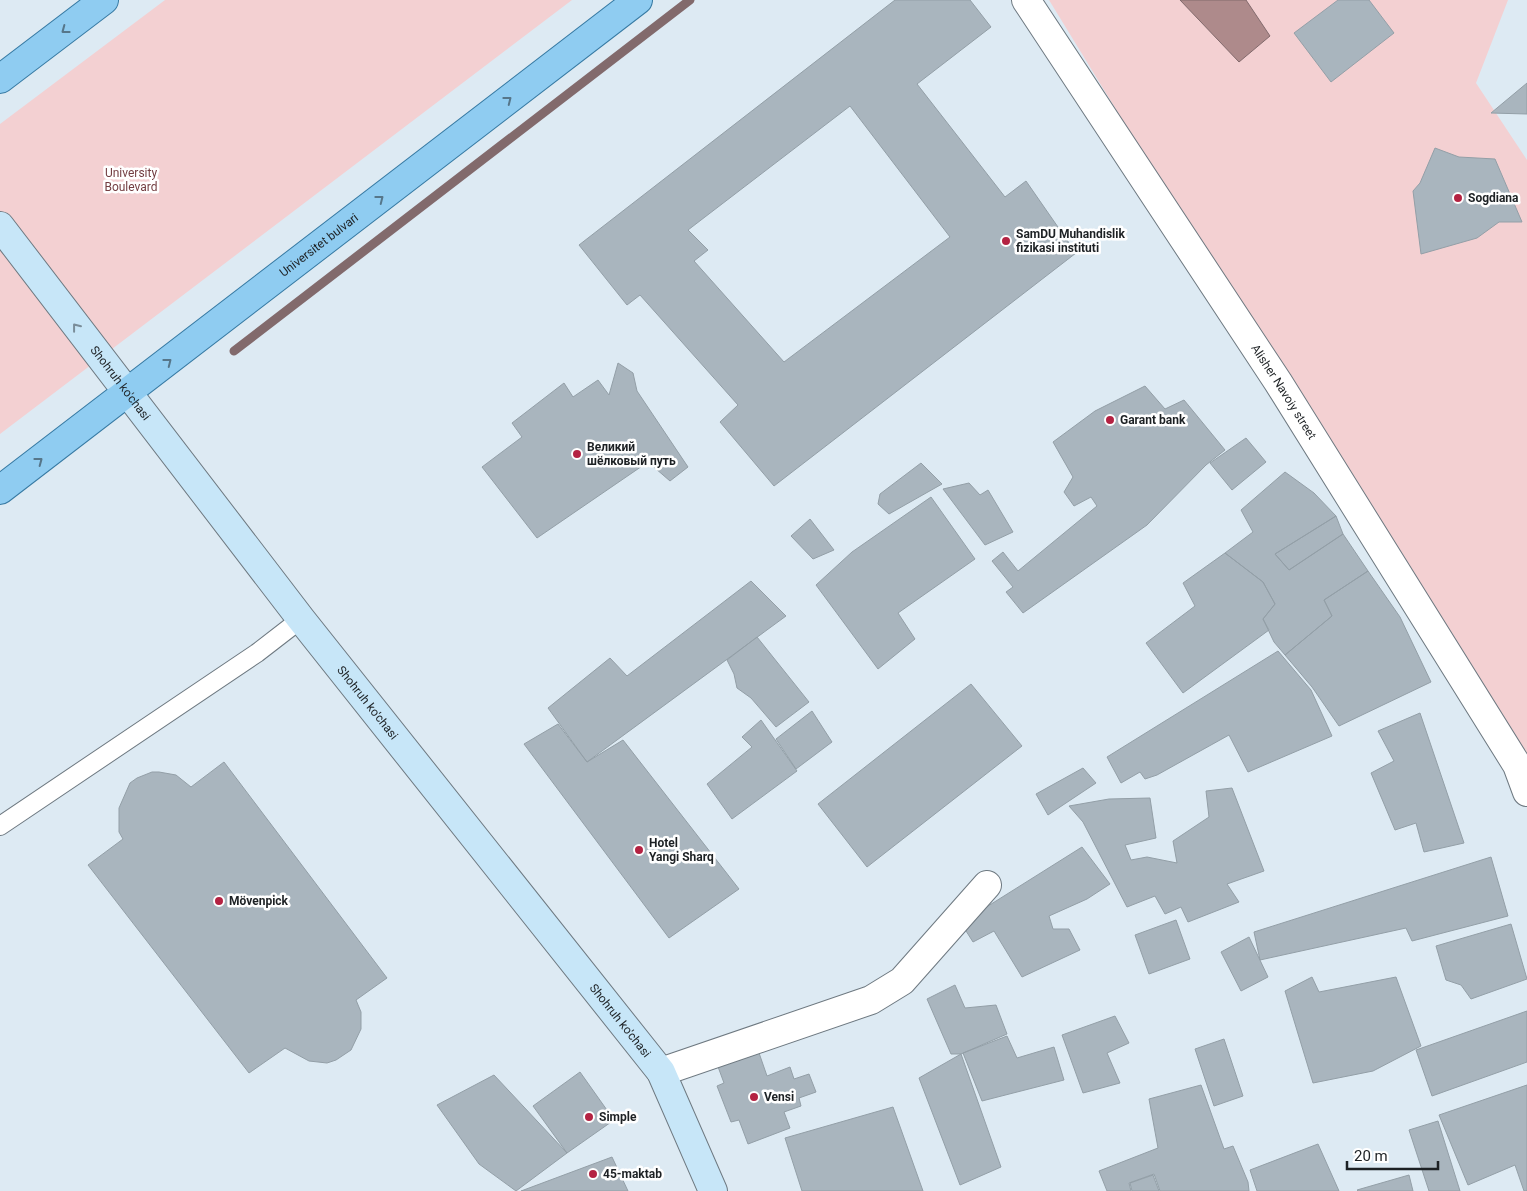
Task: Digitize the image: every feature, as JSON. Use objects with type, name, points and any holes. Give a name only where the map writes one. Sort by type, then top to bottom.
[{"type":"main road","points":[[0,79],[104,0]]},
{"type":"main road","name":"Universitet bulvari","points":[[0,490],[638,0]]},
{"type":"main road","name":"Shohruh ko'chasi","points":[[0,226],[301,619],[661,1072],[713,1191]]},
{"type":"street","name":"Alisher Navoiy street","points":[[1026,0],[1278,382],[1517,766],[1527,792]]},
{"type":"street","points":[[661,1072],[871,1000],[902,981],[987,885]]},
{"type":"lane","points":[[0,826],[257,653],[301,619]]},
{"type":"green space","name":"University Boulevard","points":[[165,0],[572,0],[0,434],[0,124]]},
{"type":"green space","points":[[1049,0],[1508,0],[1476,83],[1527,160],[1527,789],[1518,767]]},
{"type":"shaded area","points":[[1180,0],[1246,0],[1270,36],[1239,62]]},
{"type":"building","name":"SamDU Muhandislik fizikasi instituti","points":[[895,0],[970,0],[991,27],[917,84],[1005,197],[1026,181],[1076,253],[774,486],[720,422],[738,405],[640,295],[627,305],[579,245]],"holes":[[[850,106],[950,237],[784,362],[694,261],[708,250],[688,230]]]},
{"type":"building","points":[[1338,0],[1369,0],[1394,33],[1331,82],[1294,33]]},
{"type":"building","points":[[1527,83],[1527,114],[1491,113]]},
{"type":"building","points":[[1435,148],[1459,157],[1495,159],[1522,222],[1499,222],[1477,238],[1421,254],[1413,191],[1420,183]]},
{"type":"building","points":[[618,363],[633,373],[637,391],[688,467],[670,481],[648,462],[537,538],[482,467],[522,437],[512,423],[564,383],[573,397],[598,380],[609,395]]},
{"type":"building","points":[[1145,386],[1165,409],[1184,400],[1225,450],[1206,465],[1147,525],[1023,613],[1006,592],[1013,587],[992,561],[1003,552],[1018,571],[1097,506],[1091,497],[1074,506],[1064,492],[1073,477],[1053,442],[1095,411]]},
{"type":"building","points":[[1246,438],[1266,462],[1232,490],[1210,463]]},
{"type":"building","points":[[921,463],[942,484],[889,514],[878,504],[880,494]]},
{"type":"building","points":[[1285,472],[1314,493],[1336,516],[1275,554],[1289,570],[1343,534],[1368,571],[1324,600],[1332,616],[1285,655],[1274,642],[1263,619],[1275,604],[1263,582],[1225,553],[1253,532],[1241,510]]},
{"type":"building","points":[[969,483],[980,495],[988,490],[1013,532],[985,545],[943,489]]},
{"type":"building","points":[[931,497],[975,559],[898,613],[915,639],[878,669],[816,585],[852,552]]},
{"type":"building","points":[[1336,516],[1343,534],[1289,570],[1275,554]]},
{"type":"building","points":[[810,519],[834,550],[813,559],[791,536]]},
{"type":"building","points":[[1225,553],[1263,582],[1275,604],[1263,619],[1269,630],[1183,693],[1146,643],[1195,606],[1183,583]]},
{"type":"building","points":[[1368,571],[1400,617],[1431,682],[1339,726],[1312,687],[1285,655],[1332,616],[1324,600]]},
{"type":"building","points":[[751,581],[786,616],[587,762],[548,708],[610,658],[627,676]]},
{"type":"building","points":[[757,637],[809,702],[776,727],[751,698],[737,688],[734,674],[727,660]]},
{"type":"building","points":[[1278,651],[1311,690],[1332,736],[1248,772],[1229,735],[1157,775],[1145,779],[1140,772],[1121,783],[1107,757]]},
{"type":"building","points":[[971,684],[1022,746],[867,867],[818,804]]},
{"type":"building","points":[[812,711],[832,742],[796,769],[776,739]]},
{"type":"building","points":[[1420,713],[1464,843],[1424,852],[1416,823],[1395,830],[1371,773],[1394,761],[1378,731]]},
{"type":"building","points":[[761,720],[797,771],[732,819],[707,784],[752,747],[742,737]]},
{"type":"building","points":[[558,724],[587,762],[623,740],[739,889],[669,938],[524,744]]},
{"type":"building","points":[[224,762],[387,978],[356,1000],[361,1012],[361,1029],[351,1050],[336,1060],[327,1063],[309,1061],[285,1048],[249,1073],[88,865],[123,839],[119,832],[119,808],[130,783],[152,772],[159,772],[176,775],[191,787]]},
{"type":"building","points":[[1083,768],[1096,783],[1048,815],[1036,794]]},
{"type":"building","points":[[1232,788],[1264,871],[1227,884],[1239,902],[1188,922],[1181,907],[1165,914],[1155,896],[1127,907],[1083,822],[1069,806],[1109,799],[1150,798],[1156,838],[1125,845],[1131,860],[1147,857],[1177,863],[1173,841],[1209,817],[1206,791]]},
{"type":"building","points":[[1082,847],[1110,884],[1087,899],[1049,916],[1053,929],[1069,929],[1080,950],[1022,977],[994,931],[973,942],[961,923]]},
{"type":"building","points":[[1491,857],[1508,916],[1412,941],[1406,928],[1260,960],[1254,932]]},
{"type":"building","points":[[1176,920],[1190,959],[1149,974],[1135,935]]},
{"type":"building","points":[[1511,924],[1527,979],[1471,999],[1461,985],[1446,980],[1436,946]]},
{"type":"building","points":[[1249,937],[1268,977],[1241,991],[1221,952]]},
{"type":"building","points":[[1312,977],[1319,992],[1396,977],[1421,1046],[1373,1071],[1313,1083],[1285,991]]},
{"type":"building","points":[[955,985],[965,1008],[996,1005],[1007,1034],[961,1054],[951,1054],[927,999]]},
{"type":"building","points":[[1527,1011],[1527,1062],[1432,1096],[1416,1050]]},
{"type":"building","points":[[1115,1016],[1129,1043],[1107,1053],[1120,1083],[1083,1093],[1062,1035]]},
{"type":"building","points":[[1007,1036],[1017,1058],[1054,1047],[1064,1080],[982,1101],[963,1053]]},
{"type":"building","points":[[1224,1039],[1243,1096],[1214,1106],[1195,1049]]},
{"type":"building","points":[[758,1050],[767,1076],[790,1067],[794,1079],[809,1074],[816,1092],[799,1098],[801,1106],[784,1112],[790,1128],[748,1144],[739,1120],[731,1122],[717,1086],[724,1083],[717,1064]]},
{"type":"building","points":[[961,1054],[1001,1167],[960,1185],[919,1078]]},
{"type":"building","points":[[580,1072],[614,1120],[567,1153],[533,1106]]},
{"type":"building","points":[[494,1075],[567,1153],[516,1191],[479,1164],[437,1105]]},
{"type":"building","points":[[1201,1085],[1224,1149],[1233,1146],[1248,1182],[1249,1191],[1160,1191],[1154,1174],[1129,1183],[1131,1191],[1107,1191],[1099,1171],[1158,1148],[1149,1099]]},
{"type":"building","points":[[1527,1085],[1527,1191],[1524,1191],[1515,1165],[1468,1185],[1439,1115]]},
{"type":"building","points":[[893,1107],[923,1191],[802,1191],[785,1138]]},
{"type":"building","points":[[1438,1121],[1460,1191],[1429,1191],[1409,1130]]},
{"type":"building","points":[[1318,1144],[1339,1191],[1257,1191],[1250,1170]]},
{"type":"building","name":"45-maktab","points":[[612,1157],[628,1191],[521,1191]]},
{"type":"building","points":[[1153,1175],[1159,1191],[1132,1191],[1130,1183]]},
{"type":"building","points":[[1409,1175],[1413,1191],[1357,1190]]},
{"type":"waterway","points":[[234,351],[690,0]]},
{"type":"place","name":"Sogdiana","points":[[1458,198]]},
{"type":"place","name":"SamDU Muhandislik fizikasi instituti","points":[[1006,241]]},
{"type":"place","name":"Garant bank","points":[[1110,420]]},
{"type":"place","name":"Великий шёлковый путь","points":[[577,454]]},
{"type":"place","name":"Hotel Yangi Sharq","points":[[639,850]]},
{"type":"place","name":"Mövenpick","points":[[219,901]]},
{"type":"place","name":"Vensi","points":[[754,1097]]},
{"type":"place","name":"Simple","points":[[589,1117]]},
{"type":"place","name":"45-maktab","points":[[593,1174]]}]
